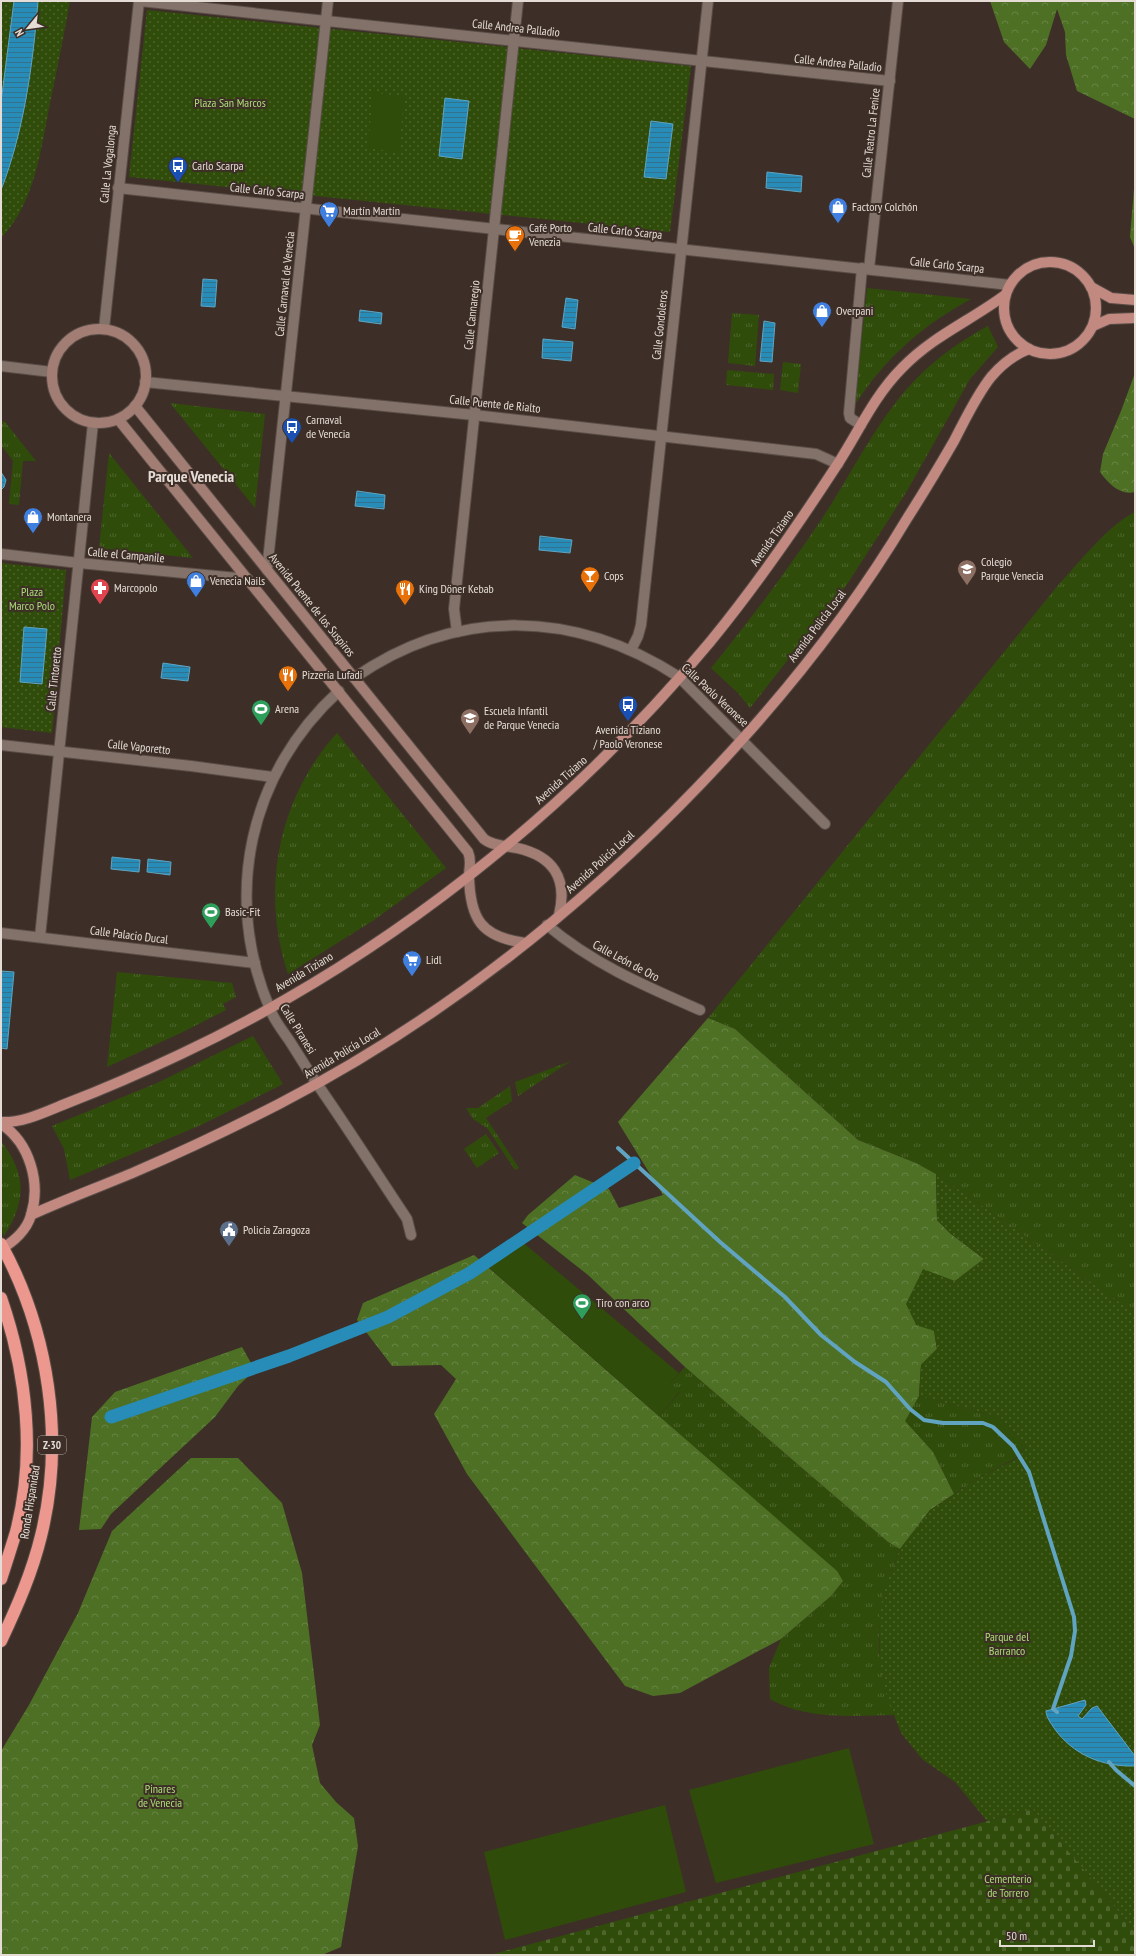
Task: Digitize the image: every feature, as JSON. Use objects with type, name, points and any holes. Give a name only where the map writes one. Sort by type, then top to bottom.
[{"type":"highway","name":"Ronda Hispanidad","points":[[1,1641],[24,1590],[41,1536],[48,1494],[52,1443],[50,1401],[42,1351],[27,1298],[2,1247]]},
{"type":"highway","name":"Ronda Hispanidad","points":[[1,1298],[19,1360],[27,1445],[23,1492],[16,1532],[1,1579]]},
{"type":"main road","points":[[1093,326],[1096,312],[1095,298],[1091,287],[1084,276],[1075,269],[1054,262],[1043,262],[1032,265],[1022,271],[1010,285],[1005,295],[1005,318],[1010,330],[1018,341],[1029,349],[1053,354],[1065,351],[1076,345],[1093,326],[1109,319],[1135,318]]},
{"type":"main road","points":[[1091,287],[1111,298],[1135,300]]},
{"type":"main road","name":"Avenida Tiziano","points":[[1,1123],[18,1121],[101,1090],[205,1043],[269,1008],[339,967],[390,933],[445,895],[469,874],[506,846],[608,754],[710,642],[771,563],[838,464],[882,391],[904,365],[943,334],[1005,295]]},
{"type":"main road","name":"Avenida Policía Local","points":[[31,1216],[193,1147],[316,1083],[436,1011],[559,915],[655,830],[743,739],[787,687],[860,591],[928,486],[984,386],[1010,358],[1029,349]]},
{"type":"main road","name":"Ronda Hispanidad","points":[[1,1123],[12,1133],[20,1144],[32,1167],[35,1190],[31,1216],[20,1234],[2,1247]]},
{"type":"street","name":"Calle Andrea Palladio","points":[[139,1],[890,81]]},
{"type":"street","name":"Calle La Vogalonga","points":[[104,329],[139,1]]},
{"type":"street","name":"Calle Carnaval de Venecia","points":[[267,570],[328,1]]},
{"type":"street","name":"Calle Cannaregio","points":[[457,632],[454,609],[518,1]]},
{"type":"street","name":"Calle Gondoleros","points":[[630,650],[638,636],[641,625],[708,1]]},
{"type":"street","name":"Calle Teatro La Fenice","points":[[861,425],[850,418],[849,413],[890,81],[898,1]]},
{"type":"street","name":"Calle Carlo Scarpa","points":[[118,188],[681,250],[866,268],[1010,285]]},
{"type":"street","points":[[104,329],[124,336],[135,347],[143,361],[145,382],[143,390],[135,406],[118,419],[102,423],[93,423],[76,417],[62,406],[54,390],[52,372],[59,351],[72,337],[88,330],[104,329]]},
{"type":"street","points":[[1,366],[52,372]]},
{"type":"street","name":"Calle Puente de Rialto","points":[[145,382],[474,415],[816,454],[838,464]]},
{"type":"street","name":"Avenida Puente de los Suspiros","points":[[135,406],[484,838],[493,843],[506,846]]},
{"type":"street","points":[[118,419],[468,852],[471,862],[469,874],[472,907],[483,927],[502,939],[525,943]]},
{"type":"street","name":"Calle Tintoretto","points":[[40,937],[93,423]]},
{"type":"street","name":"Calle el Campanile","points":[[1,554],[248,579]]},
{"type":"street","name":"Calle Paolo Veronese","points":[[354,678],[420,643],[457,632],[503,625],[542,625],[580,632],[605,639],[663,666],[679,677],[743,739],[825,824]]},
{"type":"street","name":"Calle Piranesi","points":[[339,691],[306,725],[292,744],[273,776],[257,821],[249,862],[247,915],[255,963],[269,1008],[316,1083],[407,1219],[411,1235]]},
{"type":"street","name":"Calle Vaporetto","points":[[1,745],[273,776]]},
{"type":"street","points":[[506,846],[537,854],[554,868],[562,888],[562,905],[559,915]]},
{"type":"street","name":"Calle León de Oro","points":[[547,925],[583,953],[603,965],[700,1010]]},
{"type":"street","name":"Calle Palacio Ducal","points":[[1,933],[255,963]]},
{"type":"green space","points":[[3,1],[70,1],[40,157],[35,175],[22,209],[1,238],[1,14]]},
{"type":"green space","points":[[990,1],[1135,1],[1135,119],[1077,91],[1066,55],[1065,32],[1057,9],[1046,45],[1030,69],[1004,42]]},
{"type":"green space","name":"Plaza San Marcos","points":[[147,10],[691,66],[670,232],[129,177]]},
{"type":"green space","points":[[373,93],[404,96],[399,152],[368,148]]},
{"type":"green space","points":[[1135,177],[1135,249],[1130,237]]},
{"type":"green space","points":[[867,288],[971,299],[937,320],[906,344],[866,388],[855,405]]},
{"type":"green space","points":[[732,313],[759,315],[755,366],[728,363]]},
{"type":"green space","points":[[988,326],[998,347],[970,379],[907,491],[848,583],[750,708],[738,693],[711,668],[754,614],[795,558],[821,520],[866,446],[890,410],[926,369],[960,343]]},
{"type":"green space","points":[[783,362],[801,364],[798,393],[780,390]]},
{"type":"green space","points":[[727,370],[774,374],[773,390],[726,385]]},
{"type":"green space","points":[[1135,373],[1135,492],[1130,493],[1115,488],[1100,472],[1103,454]]},
{"type":"green space","points":[[170,403],[265,414],[255,508]]},
{"type":"green space","points":[[1,421],[5,422],[36,461],[23,461],[19,505],[9,504],[13,461],[1,445]]},
{"type":"green space","points":[[109,453],[193,558],[99,548]]},
{"type":"green space","points":[[1135,512],[1135,1313],[936,1174],[916,1163],[858,1140],[735,1029],[708,1018],[1059,584],[1104,535],[1114,526]]},
{"type":"green space","name":"Plaza Marco Polo","points":[[1,563],[66,570],[52,733],[1,727]]},
{"type":"green space","points":[[337,733],[446,868],[374,920],[288,974],[280,942],[276,910],[276,878],[280,847],[288,816],[301,786],[317,759]]},
{"type":"green space","points":[[117,972],[232,983],[236,997],[223,1004],[226,1010],[185,1031],[107,1067]]},
{"type":"green space","points":[[708,1018],[735,1029],[858,1140],[916,1163],[936,1174],[937,1220],[951,1234],[984,1259],[955,1281],[934,1331],[937,1349],[921,1365],[919,1396],[905,1421],[933,1452],[954,1494],[930,1510],[900,1549],[888,1542],[685,1367],[588,1275],[522,1223],[528,1215],[575,1175],[609,1189],[619,1208],[663,1195],[618,1122]]},
{"type":"green space","points":[[253,1036],[283,1084],[201,1125],[70,1180],[64,1149],[52,1126],[157,1083]]},
{"type":"green space","points":[[571,1061],[518,1096],[515,1082]]},
{"type":"green space","points":[[510,1086],[512,1101],[486,1118],[519,1168],[515,1170],[487,1128],[473,1119],[466,1108],[478,1108]]},
{"type":"green space","points":[[486,1134],[499,1153],[477,1168],[464,1149]]},
{"type":"green space","points":[[1,1141],[16,1165],[20,1188],[20,1200],[11,1224],[4,1236],[1,1231]]},
{"type":"green space","name":"Parque del Barranco","points":[[936,1174],[1135,1313],[1135,1931],[1033,1809],[987,1821],[955,1782],[922,1759],[901,1733],[888,1700],[880,1670],[879,1621],[883,1593],[900,1549],[930,1510],[982,1476],[1020,1457],[1026,1444],[1000,1417],[919,1396],[921,1365],[937,1349],[934,1331],[916,1325],[906,1304],[923,1269],[955,1281],[984,1259],[951,1234],[937,1220]]},
{"type":"green space","name":"Tiro con arco","points":[[514,1235],[679,1373],[670,1383],[680,1391],[659,1416],[487,1266]]},
{"type":"green space","points":[[474,1255],[837,1571],[843,1581],[831,1596],[781,1639],[680,1693],[653,1696],[625,1686],[467,1474],[434,1414],[456,1379],[441,1365],[392,1366],[357,1320],[363,1303]]},
{"type":"green space","points":[[242,1347],[255,1370],[238,1386],[215,1417],[111,1514],[101,1529],[79,1530],[92,1417],[115,1392]]},
{"type":"green space","points":[[685,1367],[888,1542],[900,1549],[885,1591],[879,1631],[879,1651],[882,1672],[894,1715],[847,1716],[815,1714],[784,1706],[770,1699],[769,1668],[781,1639],[831,1596],[843,1581],[659,1416],[680,1392],[670,1383]]},
{"type":"green space","points":[[919,1396],[1000,1417],[1026,1444],[1020,1456],[982,1476],[954,1494],[933,1452],[904,1421]]},
{"type":"green space","name":"Pinares de Venecia","points":[[191,1458],[238,1458],[282,1503],[302,1573],[320,1725],[312,1745],[320,1783],[336,1802],[354,1818],[358,1846],[341,1947],[322,1955],[1,1955],[1,1751],[29,1705],[78,1613],[112,1531]]},
{"type":"green space","points":[[849,1748],[874,1844],[716,1883],[689,1790]]},
{"type":"green space","points":[[665,1805],[686,1892],[505,1940],[484,1852]]},
{"type":"green space","name":"Cementerio de Torrero","points":[[1033,1809],[1135,1931],[1135,1955],[490,1955]]},
{"type":"water","points":[[14,1],[38,1],[26,97],[16,144],[1,190],[1,102]]},
{"type":"water","points":[[445,98],[469,101],[462,159],[439,156]]},
{"type":"water","points":[[651,121],[673,124],[666,179],[644,177]]},
{"type":"water","points":[[767,172],[802,176],[801,192],[766,188]]},
{"type":"water","points":[[203,279],[217,280],[215,307],[201,306]]},
{"type":"water","points":[[566,298],[578,300],[575,329],[562,327]]},
{"type":"water","points":[[360,310],[382,313],[381,324],[359,321]]},
{"type":"water","points":[[764,321],[775,323],[772,362],[760,361]]},
{"type":"water","points":[[543,339],[573,342],[571,361],[542,358]]},
{"type":"water","points":[[1,472],[6,480],[4,487],[1,490]]},
{"type":"water","points":[[357,491],[385,495],[384,509],[355,506]]},
{"type":"water","points":[[540,536],[572,540],[570,553],[539,550]]},
{"type":"water","points":[[24,627],[47,629],[42,684],[20,682]]},
{"type":"water","points":[[163,663],[190,667],[188,681],[161,678]]},
{"type":"water","points":[[112,857],[140,860],[139,872],[111,869]]},
{"type":"water","points":[[148,859],[171,862],[170,875],[147,872]]},
{"type":"water","points":[[1,971],[14,972],[7,1049],[1,1048]]},
{"type":"water","points":[[1085,1700],[1086,1705],[1078,1716],[1082,1719],[1092,1708],[1097,1706],[1135,1756],[1135,1766],[1123,1766],[1100,1762],[1090,1758],[1070,1745],[1054,1728],[1046,1711]]},
{"type":"waterway","points":[[618,1148],[720,1242],[785,1297],[821,1335],[855,1362],[886,1382],[910,1409],[924,1420],[943,1423],[983,1423],[993,1427],[1013,1446],[1029,1472],[1074,1617],[1075,1631],[1071,1656],[1053,1709],[1057,1712]]},
{"type":"waterway","points":[[111,1417],[289,1356],[388,1317],[470,1273],[634,1163]]},
{"type":"waterway","points":[[1109,1762],[1135,1786]]},
{"type":"place","name":"Carlo Scarpa","points":[[178,183]]},
{"type":"place","name":"Factory Colchón","points":[[838,224]]},
{"type":"place","name":"Martín Martín","points":[[329,228]]},
{"type":"place","name":"Café Porto Venezia","points":[[515,252]]},
{"type":"place","name":"Overpani","points":[[822,328]]},
{"type":"place","name":"Carnaval de Venecia","points":[[292,444]]},
{"type":"place","name":"Montanera","points":[[33,534]]},
{"type":"place","name":"Colegio Parque Venecia","points":[[967,586]]},
{"type":"place","name":"Cops","points":[[590,593]]},
{"type":"place","name":"Venecia Nails","points":[[196,598]]},
{"type":"place","name":"Marcopolo","points":[[100,605]]},
{"type":"place","name":"King Döner Kebab","points":[[405,606]]},
{"type":"place","name":"Pizzería Lufadi","points":[[288,692]]},
{"type":"place","name":"Avenida Tiziano / Paolo Veronese","points":[[628,722]]},
{"type":"place","name":"Arena","points":[[261,726]]},
{"type":"place","name":"Escuela Infantil de Parque Venecia","points":[[470,735]]},
{"type":"place","name":"Basic-Fit","points":[[211,929]]},
{"type":"place","name":"Lidl","points":[[412,977]]},
{"type":"place","name":"Policía Zaragoza","points":[[229,1247]]},
{"type":"place","name":"Tiro con arco","points":[[582,1320]]},
{"type":"district","name":"Parque Venecia","points":[[191,476]]}]
